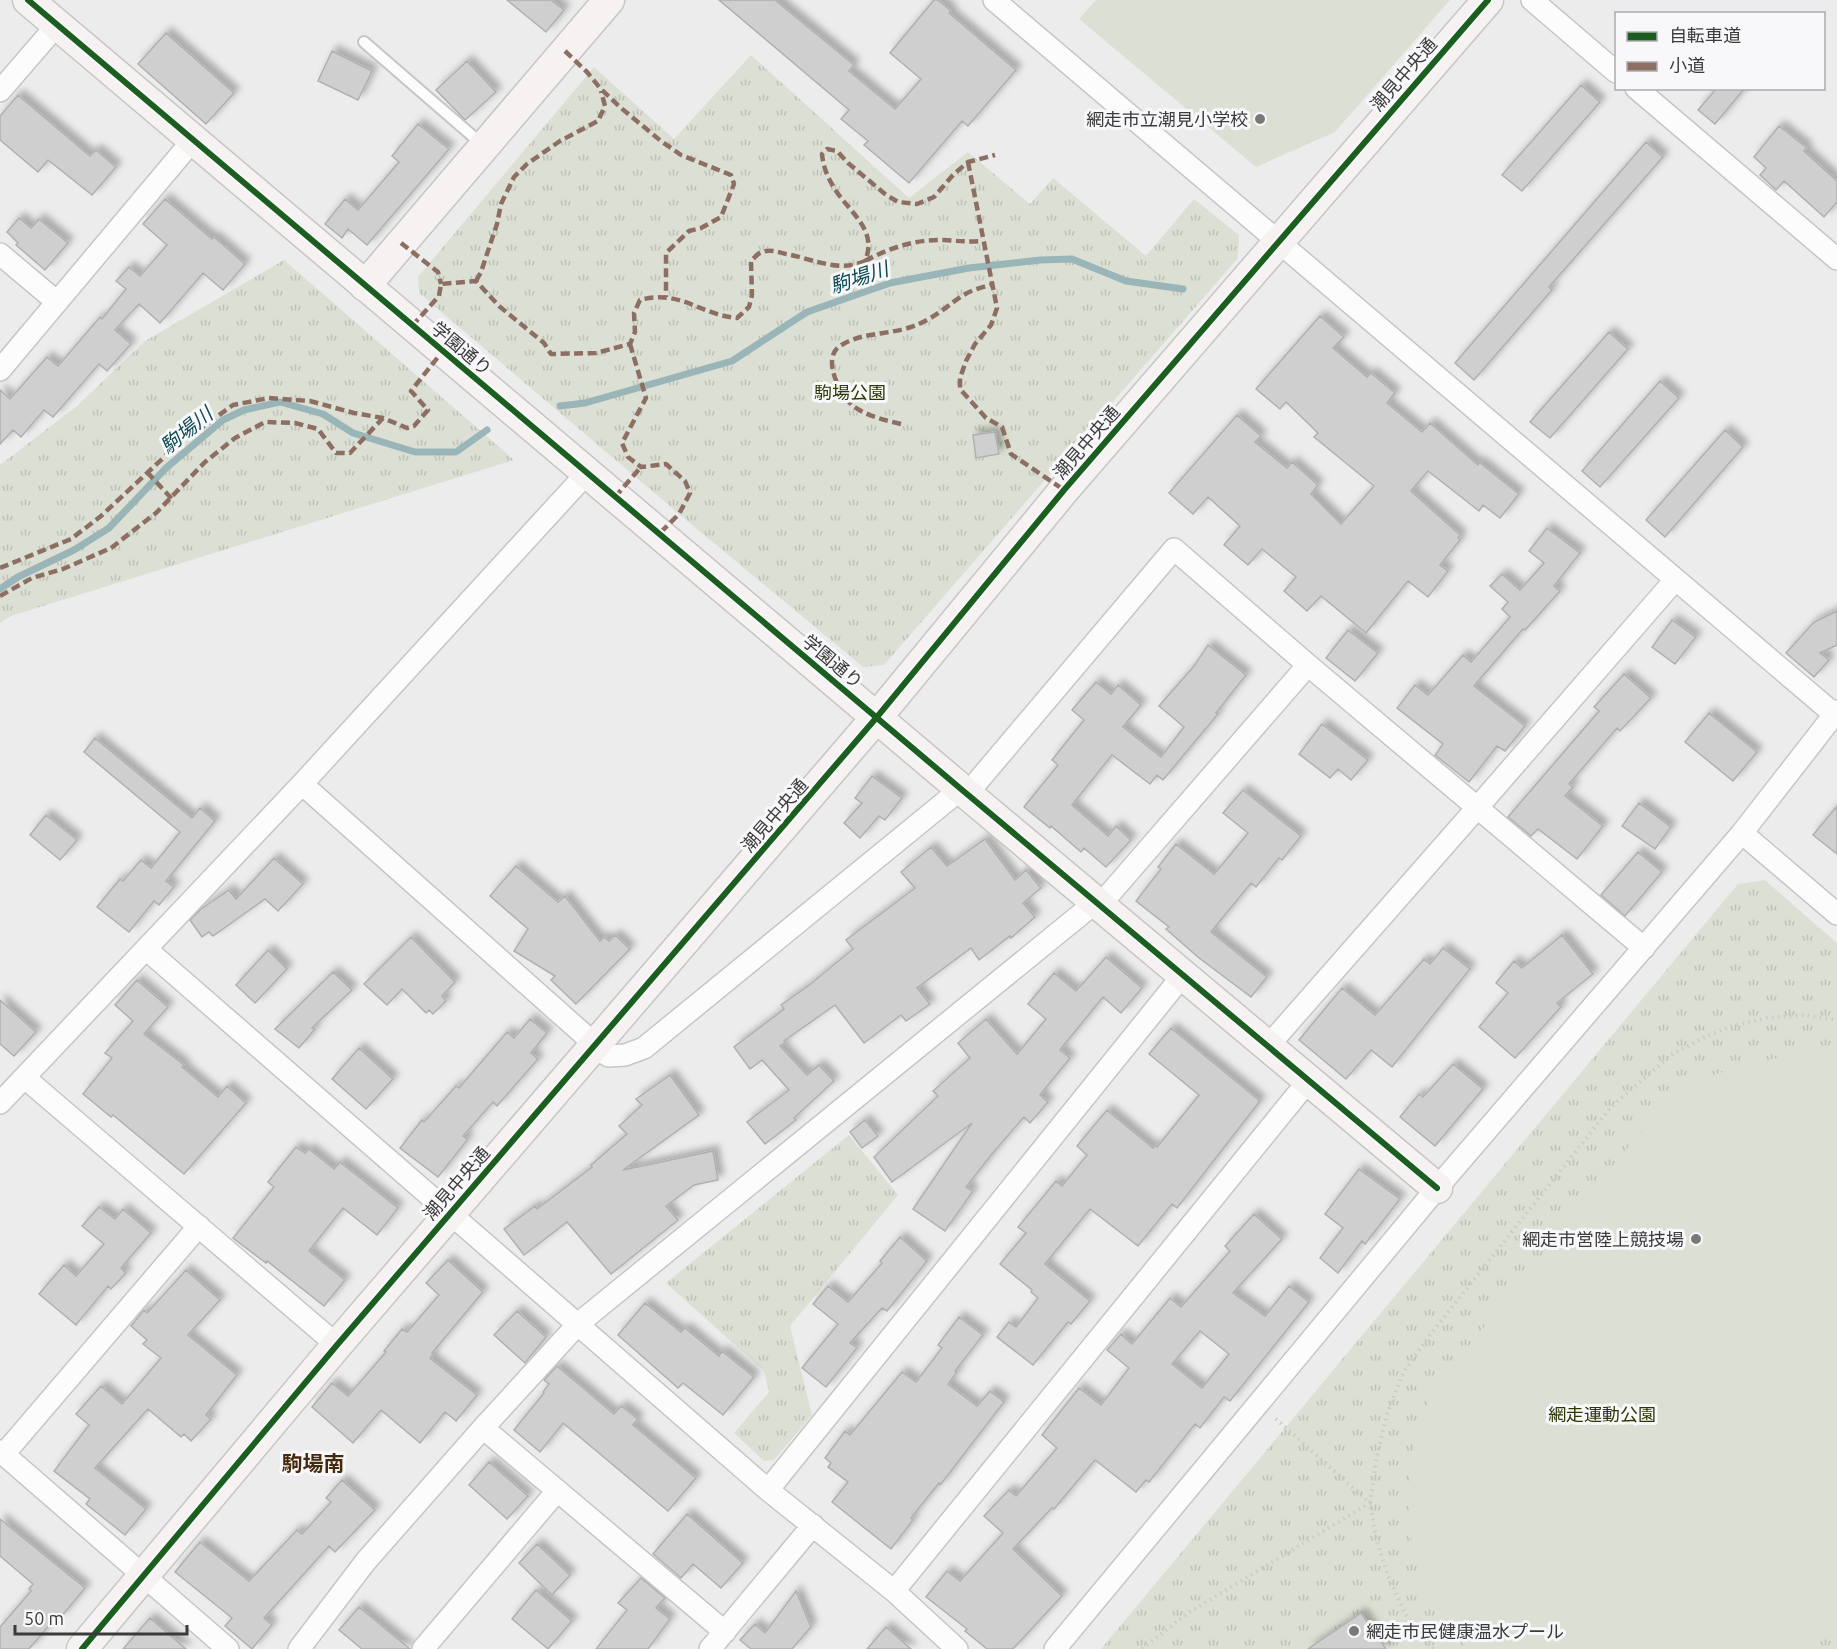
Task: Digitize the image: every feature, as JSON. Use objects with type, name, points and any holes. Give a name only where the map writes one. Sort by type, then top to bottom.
[{"type":"street","name":"学園通り","points":[[28,0],[964,792],[1437,1188]]},
{"type":"street","points":[[994,0],[1675,580],[1836,713],[1742,833],[1437,1188],[1055,1649]]},
{"type":"street","name":"潮見中央通","points":[[82,1649],[450,1212],[877,717],[1064,490],[1488,0]]},
{"type":"street","points":[[1532,0],[1615,70]]},
{"type":"street","points":[[365,286],[484,146],[596,4]]},
{"type":"street","points":[[0,91],[57,25]]},
{"type":"street","points":[[1638,90],[1837,259]]},
{"type":"street","points":[[0,370],[194,140]]},
{"type":"street","points":[[0,254],[57,302]]},
{"type":"street","points":[[0,1104],[302,784],[587,473]]},
{"type":"street","points":[[302,784],[608,1056],[625,1055],[644,1048],[964,792],[1174,549],[1644,948]]},
{"type":"street","points":[[1268,1046],[1675,580]]},
{"type":"street","points":[[298,1649],[366,1561],[579,1323],[1098,904],[1308,665]]},
{"type":"street","points":[[1742,833],[1837,914]]},
{"type":"street","points":[[146,949],[579,1323],[768,1490],[894,1591],[957,1649]]},
{"type":"street","points":[[768,1490],[1183,975]]},
{"type":"street","points":[[25,1078],[337,1345]]},
{"type":"street","points":[[894,1591],[1309,1080]]},
{"type":"street","points":[[199,1226],[2,1453],[228,1649]]},
{"type":"street","points":[[483,1428],[557,1491],[719,1643],[813,1525]]},
{"type":"street","points":[[423,1649],[557,1491]]},
{"type":"lane","points":[[364,42],[484,146]]},
{"type":"path","points":[[1433,1649],[1406,1615],[1377,1542],[1370,1503],[1384,1424],[1403,1373],[1430,1335],[1611,1107],[1671,1055],[1729,1027],[1767,1018],[1804,1015],[1837,1020]]},
{"type":"path","points":[[1259,1403],[1370,1503]]},
{"type":"path","points":[[1143,1649],[1188,1613],[1370,1503]]},
{"type":"green space","points":[[1096,0],[1450,0],[1335,132],[1256,167],[1079,19]]},
{"type":"green space","name":"駒場公園","points":[[751,55],[909,198],[968,152],[1030,204],[1053,178],[1146,256],[1194,199],[1239,235],[1238,258],[884,665],[863,667],[419,293],[418,277],[594,67],[674,139]]},
{"type":"green space","points":[[284,260],[514,460],[11,616],[0,623],[0,465],[77,406],[145,341]]},
{"type":"green space","name":"網走市営陸上競技場","points":[[1765,880],[1837,943],[1837,1649],[1101,1649],[1738,884]]},
{"type":"green space","name":"網走市営陸上競技場","points":[[1794,1054],[1837,1054],[1837,1621],[1807,1649],[1468,1649],[1442,1615],[1425,1587],[1411,1534],[1409,1489],[1411,1466],[1421,1423],[1433,1392],[1655,1114],[1698,1080],[1744,1065]]},
{"type":"green space","points":[[849,1135],[898,1195],[790,1326],[812,1415],[774,1460],[764,1461],[734,1433],[769,1392],[764,1371],[666,1283]]},
{"type":"building","points":[[507,0],[551,0],[564,10],[546,32]]},
{"type":"building","points":[[719,0],[775,0],[854,65],[849,71],[895,109],[921,79],[890,53],[934,0],[938,0],[951,11],[949,13],[1016,70],[968,126],[962,121],[909,183],[864,145],[868,141],[841,119],[849,110]]},
{"type":"building","points":[[166,33],[234,93],[206,124],[138,64]]},
{"type":"building","points":[[332,51],[372,71],[358,100],[318,81]]},
{"type":"building","points":[[467,61],[496,92],[465,120],[436,90]]},
{"type":"building","points":[[1581,85],[1600,102],[1522,191],[1502,175]]},
{"type":"building","points":[[1715,90],[1743,90],[1715,124],[1698,110]]},
{"type":"building","points":[[18,95],[90,156],[96,150],[116,167],[92,195],[48,160],[38,172],[0,140],[0,116]]},
{"type":"building","points":[[418,124],[449,149],[367,245],[348,229],[342,238],[325,224],[345,199],[358,210],[399,162],[392,156]]},
{"type":"building","points":[[1779,126],[1807,148],[1804,151],[1837,181],[1837,202],[1824,217],[1784,181],[1776,190],[1760,175],[1766,168],[1754,157]]},
{"type":"building","points":[[1646,142],[1663,157],[1549,287],[1552,290],[1474,380],[1455,363]]},
{"type":"building","points":[[165,199],[245,264],[223,290],[203,273],[160,323],[139,304],[115,330],[131,344],[107,371],[99,364],[53,417],[44,410],[21,437],[13,430],[0,444],[0,390],[10,399],[47,357],[58,366],[100,317],[102,319],[126,289],[116,281],[129,267],[140,276],[167,245],[143,224]]},
{"type":"building","points":[[19,218],[31,228],[39,219],[68,243],[45,270],[16,245],[18,243],[7,232]]},
{"type":"building","points":[[1320,316],[1344,337],[1333,348],[1367,377],[1371,373],[1395,393],[1387,403],[1422,432],[1430,423],[1478,465],[1479,462],[1519,494],[1500,518],[1483,505],[1479,511],[1428,471],[1411,491],[1460,535],[1458,538],[1460,540],[1440,565],[1448,571],[1428,597],[1408,581],[1366,633],[1321,596],[1307,611],[1284,591],[1296,577],[1262,549],[1248,565],[1224,545],[1240,526],[1208,497],[1193,514],[1169,493],[1237,415],[1261,436],[1255,442],[1287,468],[1292,462],[1318,485],[1311,494],[1341,524],[1374,486],[1314,437],[1318,433],[1286,402],[1280,409],[1256,389]]},
{"type":"building","points":[[1609,332],[1628,349],[1550,438],[1530,422]]},
{"type":"building","points":[[1660,381],[1679,398],[1600,487],[1582,471]]},
{"type":"building","points":[[1725,430],[1743,447],[1665,537],[1646,520]]},
{"type":"building","points":[[995,432],[999,454],[976,458],[973,435]]},
{"type":"building","points":[[1547,528],[1580,553],[1554,586],[1560,591],[1525,630],[1523,629],[1474,686],[1525,726],[1505,751],[1497,746],[1469,782],[1435,755],[1443,744],[1397,708],[1415,685],[1428,695],[1463,655],[1471,662],[1510,617],[1502,609],[1508,602],[1490,586],[1502,574],[1520,590],[1544,563],[1529,551]]},
{"type":"building","points":[[1837,611],[1837,645],[1820,653],[1829,660],[1814,677],[1786,653],[1814,622]]},
{"type":"building","points":[[1672,620],[1696,637],[1675,664],[1652,647]]},
{"type":"building","points":[[1348,630],[1378,653],[1355,681],[1326,658]]},
{"type":"building","points":[[1208,645],[1246,675],[1216,713],[1218,714],[1163,780],[1157,775],[1150,784],[1112,755],[1072,805],[1108,836],[1116,826],[1131,840],[1106,867],[1084,848],[1081,852],[1051,826],[1050,828],[1024,807],[1058,765],[1052,760],[1084,720],[1072,710],[1096,682],[1111,694],[1118,685],[1141,705],[1123,727],[1161,757],[1184,727],[1159,706],[1194,666]]},
{"type":"building","points":[[1624,674],[1651,698],[1620,731],[1617,728],[1569,784],[1573,787],[1565,796],[1603,826],[1577,859],[1538,829],[1531,836],[1508,817],[1599,711],[1594,707]]},
{"type":"building","points":[[1709,713],[1757,752],[1733,781],[1685,742]]},
{"type":"building","points":[[1322,724],[1368,760],[1351,780],[1338,769],[1330,778],[1299,754]]},
{"type":"building","points":[[95,738],[192,818],[200,808],[215,821],[166,881],[174,887],[159,905],[154,901],[129,932],[97,907],[120,879],[123,881],[141,860],[151,868],[180,832],[84,752]]},
{"type":"building","points":[[872,776],[902,798],[885,820],[879,816],[860,838],[844,823],[862,803],[855,798]]},
{"type":"building","points":[[1243,790],[1301,836],[1282,860],[1279,858],[1256,887],[1251,883],[1211,932],[1267,977],[1251,997],[1199,958],[1166,929],[1169,927],[1136,901],[1161,869],[1158,867],[1176,844],[1214,874],[1216,872],[1248,833],[1223,813]]},
{"type":"building","points":[[1639,803],[1671,827],[1655,849],[1622,826]]},
{"type":"building","points":[[1837,806],[1837,854],[1813,835]]},
{"type":"building","points":[[46,815],[77,840],[60,860],[30,835]]},
{"type":"building","points":[[985,839],[1015,880],[1026,870],[1041,888],[1023,903],[1035,917],[1011,938],[1010,936],[979,960],[971,948],[917,988],[930,1004],[906,1021],[901,1015],[864,1043],[835,1005],[784,1041],[785,1043],[780,1046],[807,1075],[819,1065],[834,1081],[794,1118],[796,1120],[765,1144],[747,1122],[789,1090],[762,1060],[750,1069],[734,1047],[784,1009],[781,1005],[853,949],[846,940],[915,888],[901,872],[931,847],[947,866]]},
{"type":"building","points":[[1638,852],[1662,872],[1625,916],[1601,895]]},
{"type":"building","points":[[274,858],[303,884],[278,911],[265,899],[213,936],[209,932],[202,937],[190,920],[201,909],[229,890],[236,899]]},
{"type":"building","points":[[516,866],[558,902],[565,896],[600,941],[604,937],[609,941],[615,935],[630,949],[576,1004],[551,980],[555,976],[514,951],[528,929],[490,896]]},
{"type":"building","points":[[1562,935],[1593,974],[1557,1003],[1561,1007],[1515,1058],[1479,1027],[1508,993],[1496,983],[1514,961],[1522,968]]},
{"type":"building","points":[[411,937],[455,982],[442,996],[446,1001],[433,1014],[429,1010],[426,1013],[402,989],[387,1005],[364,984]]},
{"type":"building","points":[[1443,948],[1470,969],[1392,1067],[1371,1050],[1346,1079],[1299,1040],[1342,988],[1375,1015],[1424,959],[1430,964]]},
{"type":"building","points":[[268,950],[287,969],[255,1003],[236,985]]},
{"type":"building","points":[[1106,957],[1142,988],[1121,1013],[1103,997],[1060,1050],[1070,1058],[1040,1095],[1048,1102],[1030,1123],[1024,1117],[992,1154],[966,1187],[973,1191],[945,1231],[913,1209],[972,1123],[892,1182],[874,1157],[938,1096],[933,1091],[970,1058],[958,1043],[986,1019],[1017,1054],[1046,1019],[1028,1004],[1054,973],[1076,991]]},
{"type":"building","points":[[333,972],[352,990],[312,1028],[315,1029],[299,1048],[275,1029]]},
{"type":"building","points":[[137,980],[168,1007],[144,1034],[184,1065],[182,1067],[218,1097],[227,1086],[246,1103],[184,1174],[113,1115],[111,1117],[83,1094],[112,1058],[105,1053],[133,1021],[115,1005]]},
{"type":"building","points":[[0,1000],[36,1032],[14,1056],[0,1044]]},
{"type":"building","points":[[530,1019],[547,1033],[531,1053],[538,1059],[497,1106],[493,1102],[463,1136],[468,1139],[438,1177],[400,1148],[422,1120],[424,1122],[456,1086],[459,1088],[507,1032],[514,1038]]},
{"type":"building","points":[[1171,1028],[1260,1101],[1177,1208],[1172,1204],[1138,1246],[1090,1209],[1045,1264],[1090,1301],[1071,1324],[1068,1322],[1033,1365],[997,1337],[1009,1322],[1016,1327],[1038,1298],[1031,1292],[1032,1290],[1000,1264],[1026,1233],[1018,1227],[1056,1181],[1062,1186],[1087,1155],[1077,1146],[1107,1110],[1153,1148],[1156,1145],[1157,1147],[1199,1095],[1149,1054]]},
{"type":"building","points":[[359,1048],[393,1079],[366,1109],[332,1079]]},
{"type":"building","points":[[1453,1064],[1483,1089],[1435,1146],[1400,1117],[1419,1094],[1423,1097]]},
{"type":"building","points":[[670,1075],[699,1115],[623,1170],[713,1151],[718,1180],[694,1185],[666,1206],[678,1220],[611,1274],[567,1222],[524,1255],[504,1229],[535,1206],[537,1209],[592,1167],[591,1165],[627,1134],[619,1126],[642,1105],[636,1099]]},
{"type":"building","points":[[865,1120],[878,1136],[862,1148],[850,1132]]},
{"type":"building","points":[[296,1147],[305,1153],[309,1149],[334,1169],[340,1162],[398,1208],[377,1235],[343,1208],[309,1251],[345,1280],[324,1306],[267,1261],[266,1263],[233,1238],[274,1187],[268,1182]]},
{"type":"building","points":[[1359,1169],[1400,1199],[1365,1244],[1362,1241],[1338,1273],[1320,1258],[1343,1228],[1325,1214]]},
{"type":"building","points":[[99,1207],[115,1219],[123,1209],[151,1233],[121,1268],[126,1273],[111,1289],[108,1286],[76,1325],[39,1294],[64,1265],[76,1276],[104,1244],[82,1226]]},
{"type":"building","points":[[1254,1214],[1282,1239],[1233,1293],[1265,1316],[1289,1286],[1309,1302],[1230,1401],[1224,1397],[1200,1428],[1195,1424],[1149,1482],[1146,1480],[1136,1492],[1095,1460],[1054,1509],[1052,1508],[1013,1549],[1062,1596],[1013,1649],[987,1649],[965,1631],[967,1629],[926,1597],[947,1571],[960,1581],[1003,1533],[984,1516],[1009,1490],[1016,1496],[1057,1448],[1042,1435],[1079,1388],[1101,1405],[1129,1368],[1107,1350],[1121,1334],[1132,1344],[1170,1298],[1181,1307],[1230,1251],[1225,1246]],"holes":[[[1200,1331],[1229,1354],[1202,1388],[1172,1364]]]},
{"type":"building","points":[[900,1237],[927,1261],[887,1311],[882,1308],[850,1343],[857,1348],[826,1387],[802,1368],[838,1324],[813,1304],[828,1286],[848,1302],[882,1263],[880,1261]]},
{"type":"building","points":[[448,1260],[483,1292],[430,1358],[477,1395],[456,1421],[445,1412],[420,1443],[381,1410],[353,1443],[312,1407],[332,1383],[348,1396],[386,1352],[384,1351],[402,1329],[407,1332],[439,1295],[426,1283]]},
{"type":"building","points":[[186,1270],[220,1300],[188,1335],[237,1375],[206,1415],[211,1419],[191,1441],[184,1434],[181,1437],[148,1409],[95,1468],[146,1509],[125,1535],[86,1504],[90,1499],[54,1471],[89,1425],[76,1414],[101,1386],[122,1404],[161,1358],[143,1344],[147,1340],[131,1326],[144,1310],[147,1313]]},
{"type":"building","points":[[645,1303],[681,1332],[685,1328],[719,1356],[722,1351],[754,1377],[723,1415],[683,1383],[678,1388],[618,1335]]},
{"type":"building","points":[[517,1311],[546,1337],[525,1363],[494,1335]]},
{"type":"building","points":[[959,1317],[983,1335],[955,1371],[957,1372],[948,1384],[977,1406],[990,1391],[1004,1402],[941,1484],[939,1483],[911,1518],[913,1520],[891,1549],[832,1502],[848,1482],[828,1467],[831,1463],[825,1458],[845,1431],[850,1435],[902,1372],[916,1382],[942,1348],[938,1345]]},
{"type":"building","points":[[557,1366],[614,1414],[621,1406],[638,1419],[633,1425],[696,1478],[668,1511],[563,1423],[540,1452],[514,1430],[544,1393],[549,1384],[544,1380]]},
{"type":"building","points":[[489,1462],[528,1496],[507,1519],[469,1485]]},
{"type":"building","points":[[342,1480],[375,1510],[335,1552],[329,1546],[264,1618],[272,1625],[252,1649],[225,1626],[232,1618],[175,1572],[200,1542],[249,1581],[297,1530],[302,1534],[331,1502],[326,1498]]},
{"type":"building","points":[[687,1514],[743,1563],[721,1588],[693,1564],[681,1578],[653,1554]]},
{"type":"building","points":[[0,1519],[85,1588],[61,1617],[58,1615],[29,1649],[0,1649],[0,1627],[31,1591],[29,1589],[33,1584],[0,1556]]},
{"type":"building","points":[[537,1544],[570,1575],[552,1595],[519,1563]]},
{"type":"building","points":[[641,1578],[665,1598],[656,1608],[670,1619],[648,1649],[596,1649],[627,1610],[618,1603]]},
{"type":"building","points":[[536,1590],[572,1621],[548,1649],[512,1619]]},
{"type":"building","points":[[796,1591],[811,1627],[792,1649],[751,1649],[740,1640],[755,1624],[765,1633]]},
{"type":"building","points":[[359,1607],[410,1649],[362,1649],[339,1630]]},
{"type":"building","name":"網走市民健康温水プール","points":[[1361,1613],[1386,1649],[1308,1649]]},
{"type":"building","points":[[150,1618],[186,1649],[123,1649]]},
{"type":"building","points":[[886,1627],[911,1649],[867,1649]]},
{"type":"waterway","name":"駒場川","points":[[560,406],[585,403],[732,361],[807,312],[890,283],[969,268],[1072,259],[1126,281],[1183,289]]},
{"type":"waterway","name":"駒場川","points":[[0,589],[18,577],[74,550],[109,528],[166,468],[223,420],[244,410],[280,402],[323,414],[353,433],[415,452],[456,452],[487,430]]},
{"type":"marked path","points":[[565,51],[621,108],[661,141],[681,155],[731,175],[734,184],[721,217],[701,228],[689,231],[666,253],[666,297]]},
{"type":"marked path","points":[[476,281],[497,224],[501,204],[514,177],[527,164],[560,141],[598,121],[605,106],[601,91]]},
{"type":"marked path","points":[[412,326],[439,296],[441,284],[476,281],[499,306],[544,343],[551,354],[596,353],[630,344],[635,332],[634,313],[640,300],[654,297],[679,300],[724,316],[737,318],[749,307],[752,295],[751,261],[761,253],[774,251],[826,264],[845,266],[865,261],[868,250],[865,230],[829,178],[822,154],[827,149],[837,151],[885,194],[898,202],[917,204],[934,197],[968,162],[995,155]]},
{"type":"marked path","points":[[968,162],[997,308],[991,325],[975,344],[966,361],[960,378],[960,389],[986,418],[1002,427],[1011,454],[1064,490]]},
{"type":"marked path","points":[[865,261],[893,248],[923,241],[982,241]]},
{"type":"marked path","points":[[401,243],[438,272],[441,284]]},
{"type":"marked path","points":[[901,424],[870,415],[848,401],[834,376],[832,359],[835,352],[848,341],[902,330],[919,324],[966,294],[993,284]]},
{"type":"marked path","points":[[630,344],[646,398],[622,443],[628,457],[641,467],[666,464],[685,481],[690,493],[679,514],[659,534]]},
{"type":"marked path","points":[[0,568],[71,539],[101,516],[175,447],[233,405],[269,398],[310,401],[383,418],[407,428],[414,426],[428,410],[411,391],[442,352]]},
{"type":"marked path","points":[[0,596],[32,578],[63,569],[111,548],[156,513],[205,462],[235,438],[265,422],[295,423],[318,429],[336,453],[350,453],[383,418]]},
{"type":"marked path","points":[[615,497],[641,467]]},
{"type":"marked path","points":[[147,472],[172,499]]},
{"type":"cycle path","points":[[28,0],[1437,1188]]},
{"type":"cycle path","points":[[82,1649],[337,1345],[877,717],[1064,490],[1488,0]]},
{"type":"place","name":"網走市立潮見小学校","points":[[1260,119]]},
{"type":"place","name":"網走市営陸上競技場","points":[[1696,1239]]},
{"type":"place","name":"網走市民健康温水プール","points":[[1354,1631]]},
{"type":"district","name":"駒場南","points":[[313,1463]]},
{"type":"park label","name":"網走運動公園","points":[[1602,1414]]}]
